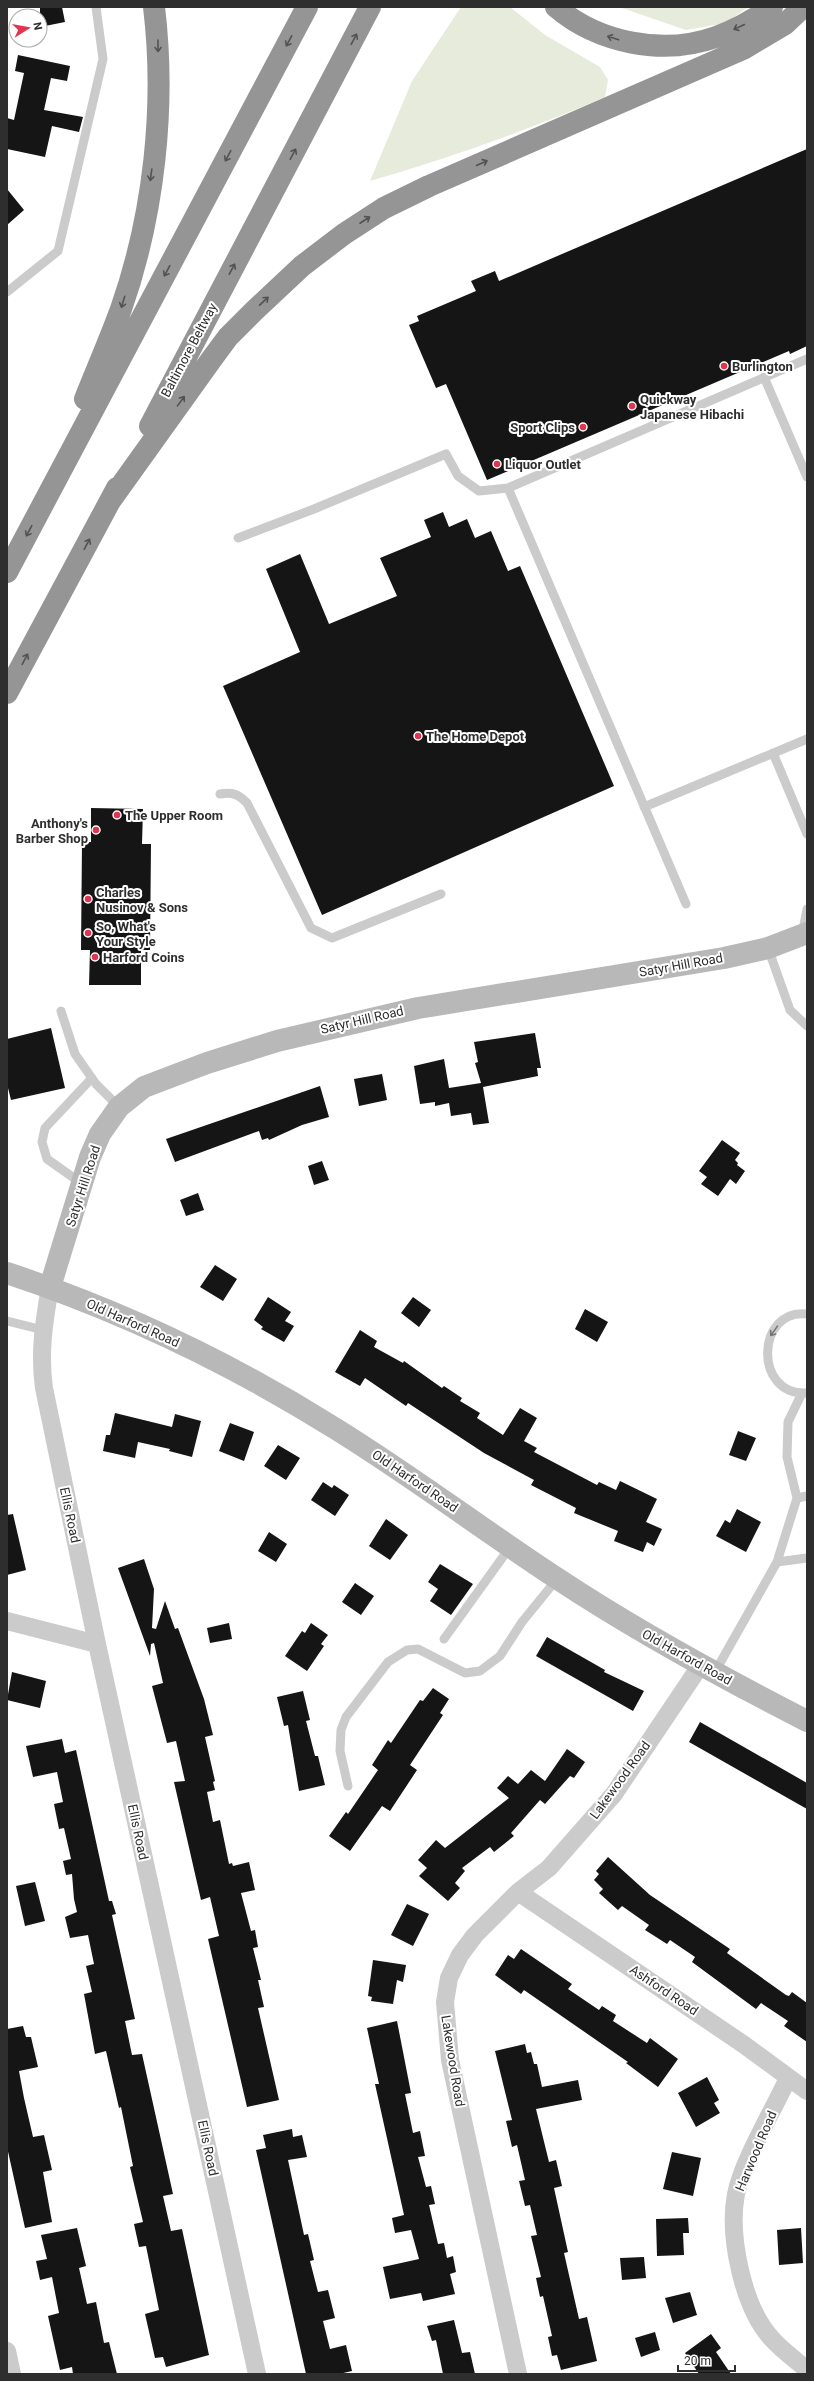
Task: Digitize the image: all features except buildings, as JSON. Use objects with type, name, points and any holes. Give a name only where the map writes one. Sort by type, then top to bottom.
[{"type":"highway","points":[[47,496],[121,308],[145,219],[156,127],[158,34],[154,7]]},
{"type":"highway","points":[[7,572],[307,7]]},
{"type":"highway","name":"Baltimore Beltway","points":[[7,693],[110,501],[370,7]]},
{"type":"highway","points":[[556,7],[566,16],[592,30],[616,40],[642,45],[667,46],[716,38],[749,22],[772,7]]},
{"type":"highway","points":[[110,501],[228,337],[302,266],[344,234],[384,208],[429,186],[743,49],[785,24],[803,7]]},
{"type":"street","name":"Satyr Hill Road","points":[[50,1287],[82,1183],[100,1134],[119,1108],[144,1086],[277,1041],[319,1030],[418,1008],[663,969],[768,948],[804,934]]},
{"type":"street","name":"Old Harford Road","points":[[7,1273],[50,1287],[206,1356],[278,1395],[392,1464],[557,1578],[707,1670],[807,1721]]},
{"type":"street","name":"Ellis Road","points":[[50,1287],[42,1330],[41,1362],[44,1388],[97,1644],[257,2374]]},
{"type":"street","points":[[7,1621],[97,1644]]},
{"type":"street","name":"Lakewood Road","points":[[518,2374],[450,2060],[445,2002],[449,1978],[460,1955],[475,1935],[518,1892],[549,1868],[583,1832],[614,1794],[707,1670]]},
{"type":"street","name":"Ashford Road","points":[[518,1892],[743,2044],[807,2091]]},
{"type":"street","name":"Harwood Road","points":[[788,2078],[743,2174],[736,2194],[735,2234],[740,2271],[748,2303],[772,2340],[807,2370]]},
{"type":"street","points":[[7,2351],[12,2374]]},
{"type":"lane","points":[[7,292],[58,251],[103,59],[96,7]]},
{"type":"lane","points":[[238,538],[314,509],[446,454],[458,476],[479,491],[508,488],[807,359]]},
{"type":"lane","points":[[764,377],[807,477]]},
{"type":"lane","points":[[508,488],[686,904]]},
{"type":"lane","points":[[644,807],[807,739]]},
{"type":"lane","points":[[773,753],[807,834]]},
{"type":"lane","points":[[220,794],[229,792],[238,794],[247,803],[311,928],[332,938],[441,894]]},
{"type":"lane","points":[[804,934],[807,909]]},
{"type":"lane","points":[[768,948],[790,1010],[807,1026]]},
{"type":"lane","points":[[61,1011],[75,1054],[92,1078],[119,1108]]},
{"type":"lane","points":[[82,1183],[48,1159],[42,1142],[45,1128],[92,1078]]},
{"type":"lane","points":[[707,1670],[777,1562],[797,1498],[787,1457],[788,1422],[805,1393],[789,1390],[774,1377],[767,1360],[767,1346],[771,1334],[780,1324],[791,1316],[807,1314]]},
{"type":"lane","points":[[7,1321],[42,1330]]},
{"type":"lane","points":[[797,1498],[807,1496]]},
{"type":"lane","points":[[444,1639],[510,1545]]},
{"type":"lane","points":[[777,1562],[807,1558]]},
{"type":"lane","points":[[348,1786],[340,1750],[341,1730],[346,1717],[388,1662],[407,1650],[418,1649],[465,1673],[480,1671],[500,1656],[522,1622],[557,1578]]},
{"type":"shaded area","points":[[461,7],[510,7],[545,35],[600,67],[608,80],[605,97],[489,143],[370,181],[412,81]]},
{"type":"shaded area","points":[[619,7],[748,7],[726,23],[686,30]]},
{"type":"place","name":"Burlington","points":[[724,366]]},
{"type":"place","name":"Quickway Japanese Hibachi","points":[[632,406]]},
{"type":"place","name":"Sport Clips","points":[[583,427]]},
{"type":"place","name":"Liquor Outlet","points":[[497,464]]},
{"type":"place","name":"The Home Depot","points":[[418,736]]},
{"type":"place","name":"The Upper Room","points":[[117,815]]},
{"type":"place","name":"Anthony's Barber Shop","points":[[96,830]]},
{"type":"place","name":"Charles Nusinov & Sons","points":[[88,899]]},
{"type":"place","name":"So, What's Your Style","points":[[88,933]]},
{"type":"place","name":"Harford Coins","points":[[95,957]]}]
